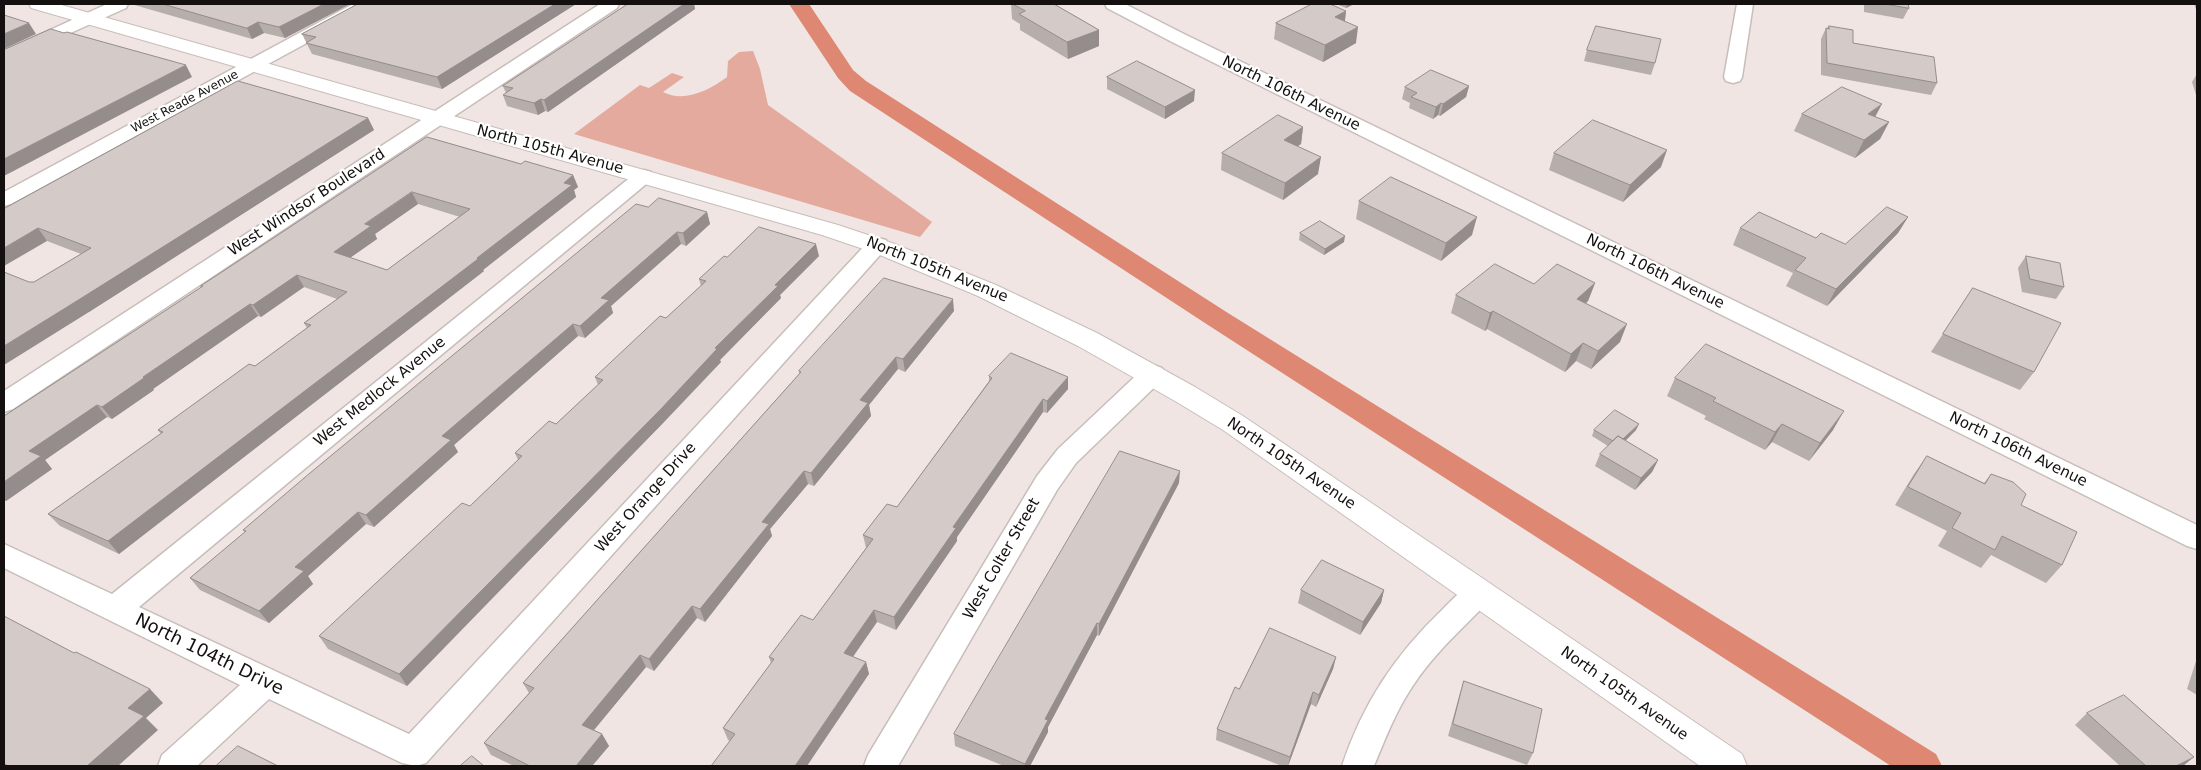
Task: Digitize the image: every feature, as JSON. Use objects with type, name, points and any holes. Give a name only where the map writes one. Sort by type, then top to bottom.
[{"type":"street","name":"North 105th Avenue","points":[[38,4],[644,176],[878,245],[948,272],[1006,298],[1082,335],[1153,374],[1233,423],[1729,766]]},
{"type":"street","points":[[4,58],[120,4]]},
{"type":"street","name":"West Reade Avenue","points":[[4,200],[365,4]]},
{"type":"street","name":"West Windsor Boulevard","points":[[4,403],[611,4]]},
{"type":"street","name":"North 106th Avenue","points":[[1113,4],[1178,38],[2197,538]]},
{"type":"street","points":[[1733,77],[1745,4]]},
{"type":"street","name":"West Medlock Avenue","points":[[115,609],[644,176]]},
{"type":"street","name":"West Orange Drive","points":[[414,752],[878,245]]},
{"type":"street","name":"West Colter Street","points":[[880,766],[1047,483],[1066,456],[1153,374]]},
{"type":"street","name":"North 104th Drive","points":[[4,555],[264,682],[414,752]]},
{"type":"street","points":[[1358,766],[1377,719],[1402,676],[1427,646],[1478,593]]},
{"type":"street","points":[[174,766],[264,682]]},
{"type":"shaded area","points":[[753,51],[760,69],[768,105],[932,222],[920,237],[574,134],[640,85],[649,88],[672,73],[684,77],[663,92],[679,96],[696,94],[727,77],[728,61],[739,52]]},
{"type":"building","points":[[163,4],[324,4],[279,27],[258,22],[247,28]]},
{"type":"building","points":[[358,4],[555,4],[437,77],[306,43],[316,37],[302,34]]},
{"type":"building","points":[[628,4],[684,4],[544,100],[541,99],[534,103],[503,95],[513,88],[503,86]]},
{"type":"building","points":[[1013,4],[1054,4],[1099,30],[1067,42],[1019,14],[1025,11]]},
{"type":"building","points":[[1312,4],[1330,4],[1346,11],[1335,17],[1358,27],[1325,45],[1276,23]]},
{"type":"building","points":[[1885,4],[1908,4],[1909,8]]},
{"type":"building","points":[[4,15],[29,23],[4,34]]},
{"type":"building","points":[[1596,26],[1661,39],[1655,63],[1587,50]]},
{"type":"building","points":[[1829,26],[1853,30],[1853,43],[1934,57],[1937,83],[1827,63],[1826,28],[1829,29]]},
{"type":"building","points":[[51,29],[186,65],[4,159],[4,50]]},
{"type":"building","points":[[1137,61],[1195,90],[1165,107],[1107,77]]},
{"type":"building","points":[[1431,70],[1469,86],[1436,107],[1411,97],[1417,93],[1405,87]]},
{"type":"building","points":[[238,81],[368,118],[4,346],[4,272],[29,282],[34,282],[91,248],[38,228],[4,248],[4,209]]},
{"type":"building","points":[[1842,87],[1882,104],[1868,114],[1889,122],[1864,140],[1802,114]]},
{"type":"building","points":[[1278,115],[1303,127],[1284,140],[1321,157],[1285,183],[1222,153]]},
{"type":"building","points":[[1593,120],[1667,150],[1630,185],[1554,153]]},
{"type":"building","points":[[427,137],[521,164],[525,161],[573,175],[564,183],[572,185],[478,259],[108,541],[48,514],[163,432],[158,430],[249,364],[255,366],[311,325],[304,323],[347,292],[297,275],[253,305],[250,304],[102,407],[97,405],[29,451],[41,456],[4,482],[4,416],[203,286],[201,286]],"holes":[[[412,192],[470,209],[387,270],[334,252],[371,226],[365,224]]]},
{"type":"building","points":[[1391,177],[1477,217],[1446,243],[1359,201]]},
{"type":"building","points":[[659,198],[707,212],[683,233],[677,232],[601,298],[609,300],[580,326],[573,324],[442,436],[451,440],[366,515],[358,512],[295,567],[304,571],[259,611],[190,578],[246,531],[243,530],[310,473],[636,204],[648,207]]},
{"type":"building","points":[[1887,207],[1908,217],[1836,289],[1795,270],[1806,258],[1740,228],[1759,212],[1816,238],[1821,233],[1845,244]]},
{"type":"building","points":[[1320,221],[1345,236],[1325,249],[1300,233]]},
{"type":"building","points":[[759,227],[816,244],[775,285],[778,286],[715,348],[717,349],[660,410],[399,674],[319,636],[462,503],[470,506],[522,456],[515,453],[549,421],[556,424],[603,380],[595,377],[660,316],[666,318],[706,281],[699,279],[724,256],[727,257]]},
{"type":"building","points":[[2026,256],[2060,263],[2064,287],[2030,279]]},
{"type":"building","points":[[1495,264],[1534,284],[1557,264],[1595,283],[1577,299],[1627,324],[1598,351],[1583,343],[1571,354],[1493,311],[1490,313],[1456,295]]},
{"type":"building","points":[[884,278],[953,299],[903,359],[896,357],[860,400],[868,403],[811,473],[804,471],[762,522],[769,524],[700,609],[692,606],[649,659],[640,655],[582,725],[602,734],[576,766],[530,766],[484,743],[534,688],[523,683],[801,372],[799,371]]},
{"type":"building","points":[[1973,288],[2061,323],[2034,372],[1943,334]]},
{"type":"building","points":[[1706,344],[1844,411],[1820,443],[1782,424],[1775,432],[1713,401],[1716,398],[1675,378]]},
{"type":"building","points":[[1011,353],[1068,377],[1047,401],[1043,399],[953,527],[956,528],[894,617],[874,610],[844,653],[866,662],[795,766],[711,766],[735,734],[723,728],[774,659],[769,657],[801,615],[813,620],[873,539],[863,535],[887,504],[897,507],[992,378],[989,376]]},
{"type":"building","points":[[1615,410],[1639,424],[1623,439],[1618,436],[1613,441],[1594,430]]},
{"type":"building","points":[[1618,436],[1658,460],[1641,478],[1600,454]]},
{"type":"building","points":[[1120,451],[1180,471],[1099,624],[1097,623],[1045,719],[1048,720],[1025,764],[954,734]]},
{"type":"building","points":[[1927,456],[1985,484],[1991,474],[2013,482],[2026,494],[2021,505],[2077,532],[2062,565],[2002,536],[1995,550],[1952,528],[1961,513],[1908,487]]},
{"type":"building","points":[[1322,560],[1384,590],[1363,622],[1301,590]]},
{"type":"building","points":[[4,616],[74,653],[76,652],[150,689],[128,708],[144,716],[87,766],[8,766],[5,764],[4,766]]},
{"type":"building","points":[[1270,628],[1336,657],[1319,695],[1313,692],[1290,757],[1217,729],[1235,687],[1239,689]]},
{"type":"building","points":[[1464,681],[1542,709],[1533,753],[1453,724]]},
{"type":"building","points":[[2124,695],[2194,757],[2176,766],[2146,766],[2087,713]]},
{"type":"building","points":[[238,746],[278,766],[216,766]]},
{"type":"building","points":[[472,756],[484,766],[460,766]]},
{"type":"waterway","points":[[799,4],[845,74],[858,86],[1218,319],[1923,766]]}]
